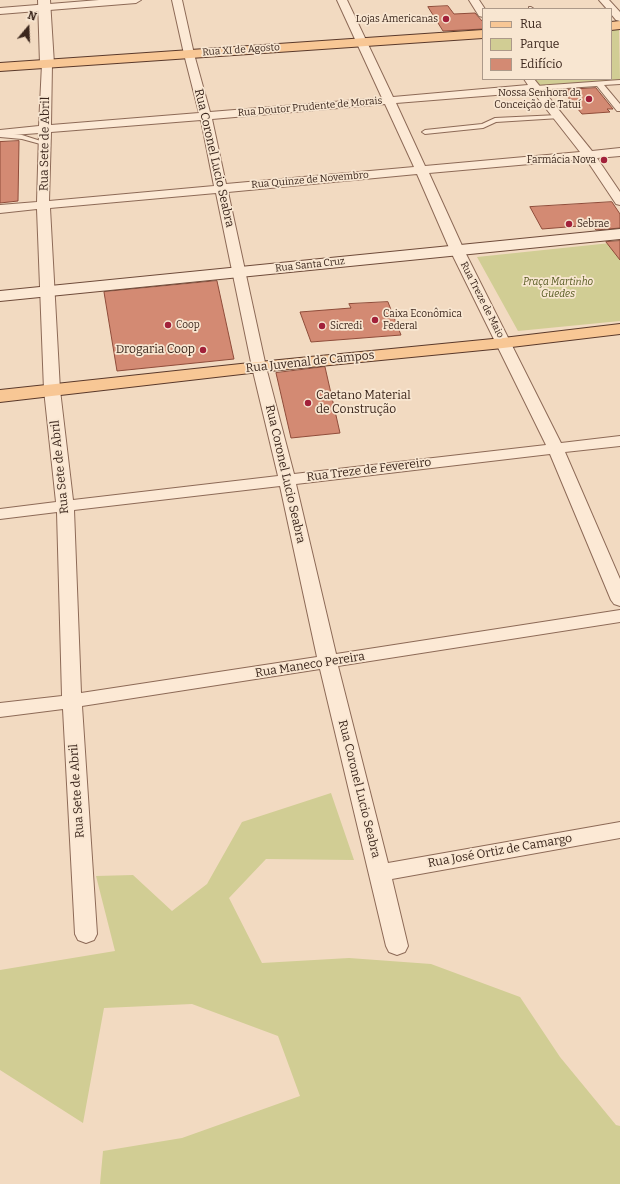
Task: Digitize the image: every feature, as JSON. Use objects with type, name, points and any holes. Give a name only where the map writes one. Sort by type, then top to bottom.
[{"type":"main road","name":"Rua Sete de Abril","points":[[44,4],[47,64]]},
{"type":"main road","name":"Rua XI de Agosto","points":[[0,67],[482,34]]},
{"type":"main road","name":"Rua Santa Cruz","points":[[0,296],[620,234]]},
{"type":"main road","name":"Rua Juvenal de Campos","points":[[0,396],[259,366],[504,343],[620,329]]},
{"type":"street","points":[[0,11],[44,4],[136,0]]},
{"type":"street","name":"Rua Coronel Lucio Seabra","points":[[177,0],[189,54],[206,117],[259,366],[287,480],[328,662],[397,946]]},
{"type":"street","name":"Rua Treze de Maio","points":[[342,0],[457,250],[555,448],[620,600]]},
{"type":"street","points":[[474,0],[482,12]]},
{"type":"street","points":[[604,0],[611,8]]},
{"type":"street","points":[[612,9],[620,18]]},
{"type":"street","name":"Rua Sete de Abril","points":[[47,64],[43,205],[52,390],[65,508],[72,701],[86,934]]},
{"type":"street","name":"Rua Doutor Prudente de Morais","points":[[0,134],[389,100],[532,84],[620,82]]},
{"type":"street","points":[[602,83],[620,100]]},
{"type":"street","points":[[602,83],[620,109]]},
{"type":"street","points":[[532,84],[589,155],[620,201]]},
{"type":"street","name":"Rua Quinze de Novembro","points":[[0,209],[620,152]]},
{"type":"street","name":"Rua Treze de Fevereiro","points":[[0,514],[65,508],[620,441]]},
{"type":"street","name":"Rua Maneco Pereira","points":[[0,710],[72,701],[620,616]]},
{"type":"street","name":"Rua José Ortiz de Camargo","points":[[380,873],[620,830]]},
{"type":"lane","points":[[425,132],[483,126],[495,120],[558,117]]},
{"type":"lane","points":[[0,134],[22,137],[44,143]]},
{"type":"green space","points":[[619,29],[620,81],[539,86],[535,80],[612,80],[612,30]]},
{"type":"green space","name":"Praça Martinho Guedes","points":[[620,242],[620,321],[518,331],[477,257]]},
{"type":"green space","points":[[331,793],[354,860],[266,859],[229,898],[262,963],[349,958],[431,964],[520,997],[560,1057],[616,1125],[620,1126],[620,1184],[100,1184],[103,1151],[182,1138],[300,1096],[278,1036],[192,1004],[104,1008],[83,1123],[0,1070],[0,970],[115,951],[96,876],[133,875],[172,911],[207,884],[242,822]]},
{"type":"building","points":[[448,6],[454,14],[475,13],[482,21],[482,29],[443,31],[428,7]]},
{"type":"building","name":"Nossa Senhora da Conceição de Tatuí","points":[[596,88],[613,109],[607,109],[610,112],[582,114],[562,90]]},
{"type":"building","points":[[19,141],[18,201],[0,203],[0,142]]},
{"type":"building","points":[[612,202],[620,214],[620,228],[596,230],[592,225],[542,229],[530,207]]},
{"type":"building","points":[[620,241],[620,260],[606,242]]},
{"type":"building","name":"Coop","points":[[217,281],[234,359],[117,371],[104,292]]},
{"type":"building","points":[[388,302],[401,335],[311,342],[300,312],[351,308],[349,304]]},
{"type":"building","name":"Caetano Material de Construção","points":[[325,367],[340,433],[291,438],[276,373]]},
{"type":"place","name":"Lojas Americanas","points":[[446,19]]},
{"type":"place","name":"Nossa Senhora da Conceição de Tatuí","points":[[589,99]]},
{"type":"place","name":"Farmácia Nova","points":[[604,160]]},
{"type":"place","name":"Sebrae","points":[[569,224]]},
{"type":"place","name":"Caixa Econômica Federal","points":[[375,320]]},
{"type":"place","name":"Coop","points":[[168,325]]},
{"type":"place","name":"Sicredi","points":[[322,326]]},
{"type":"place","name":"Drogaria Coop","points":[[203,350]]},
{"type":"place","name":"Caetano Material de Construção","points":[[308,403]]}]
